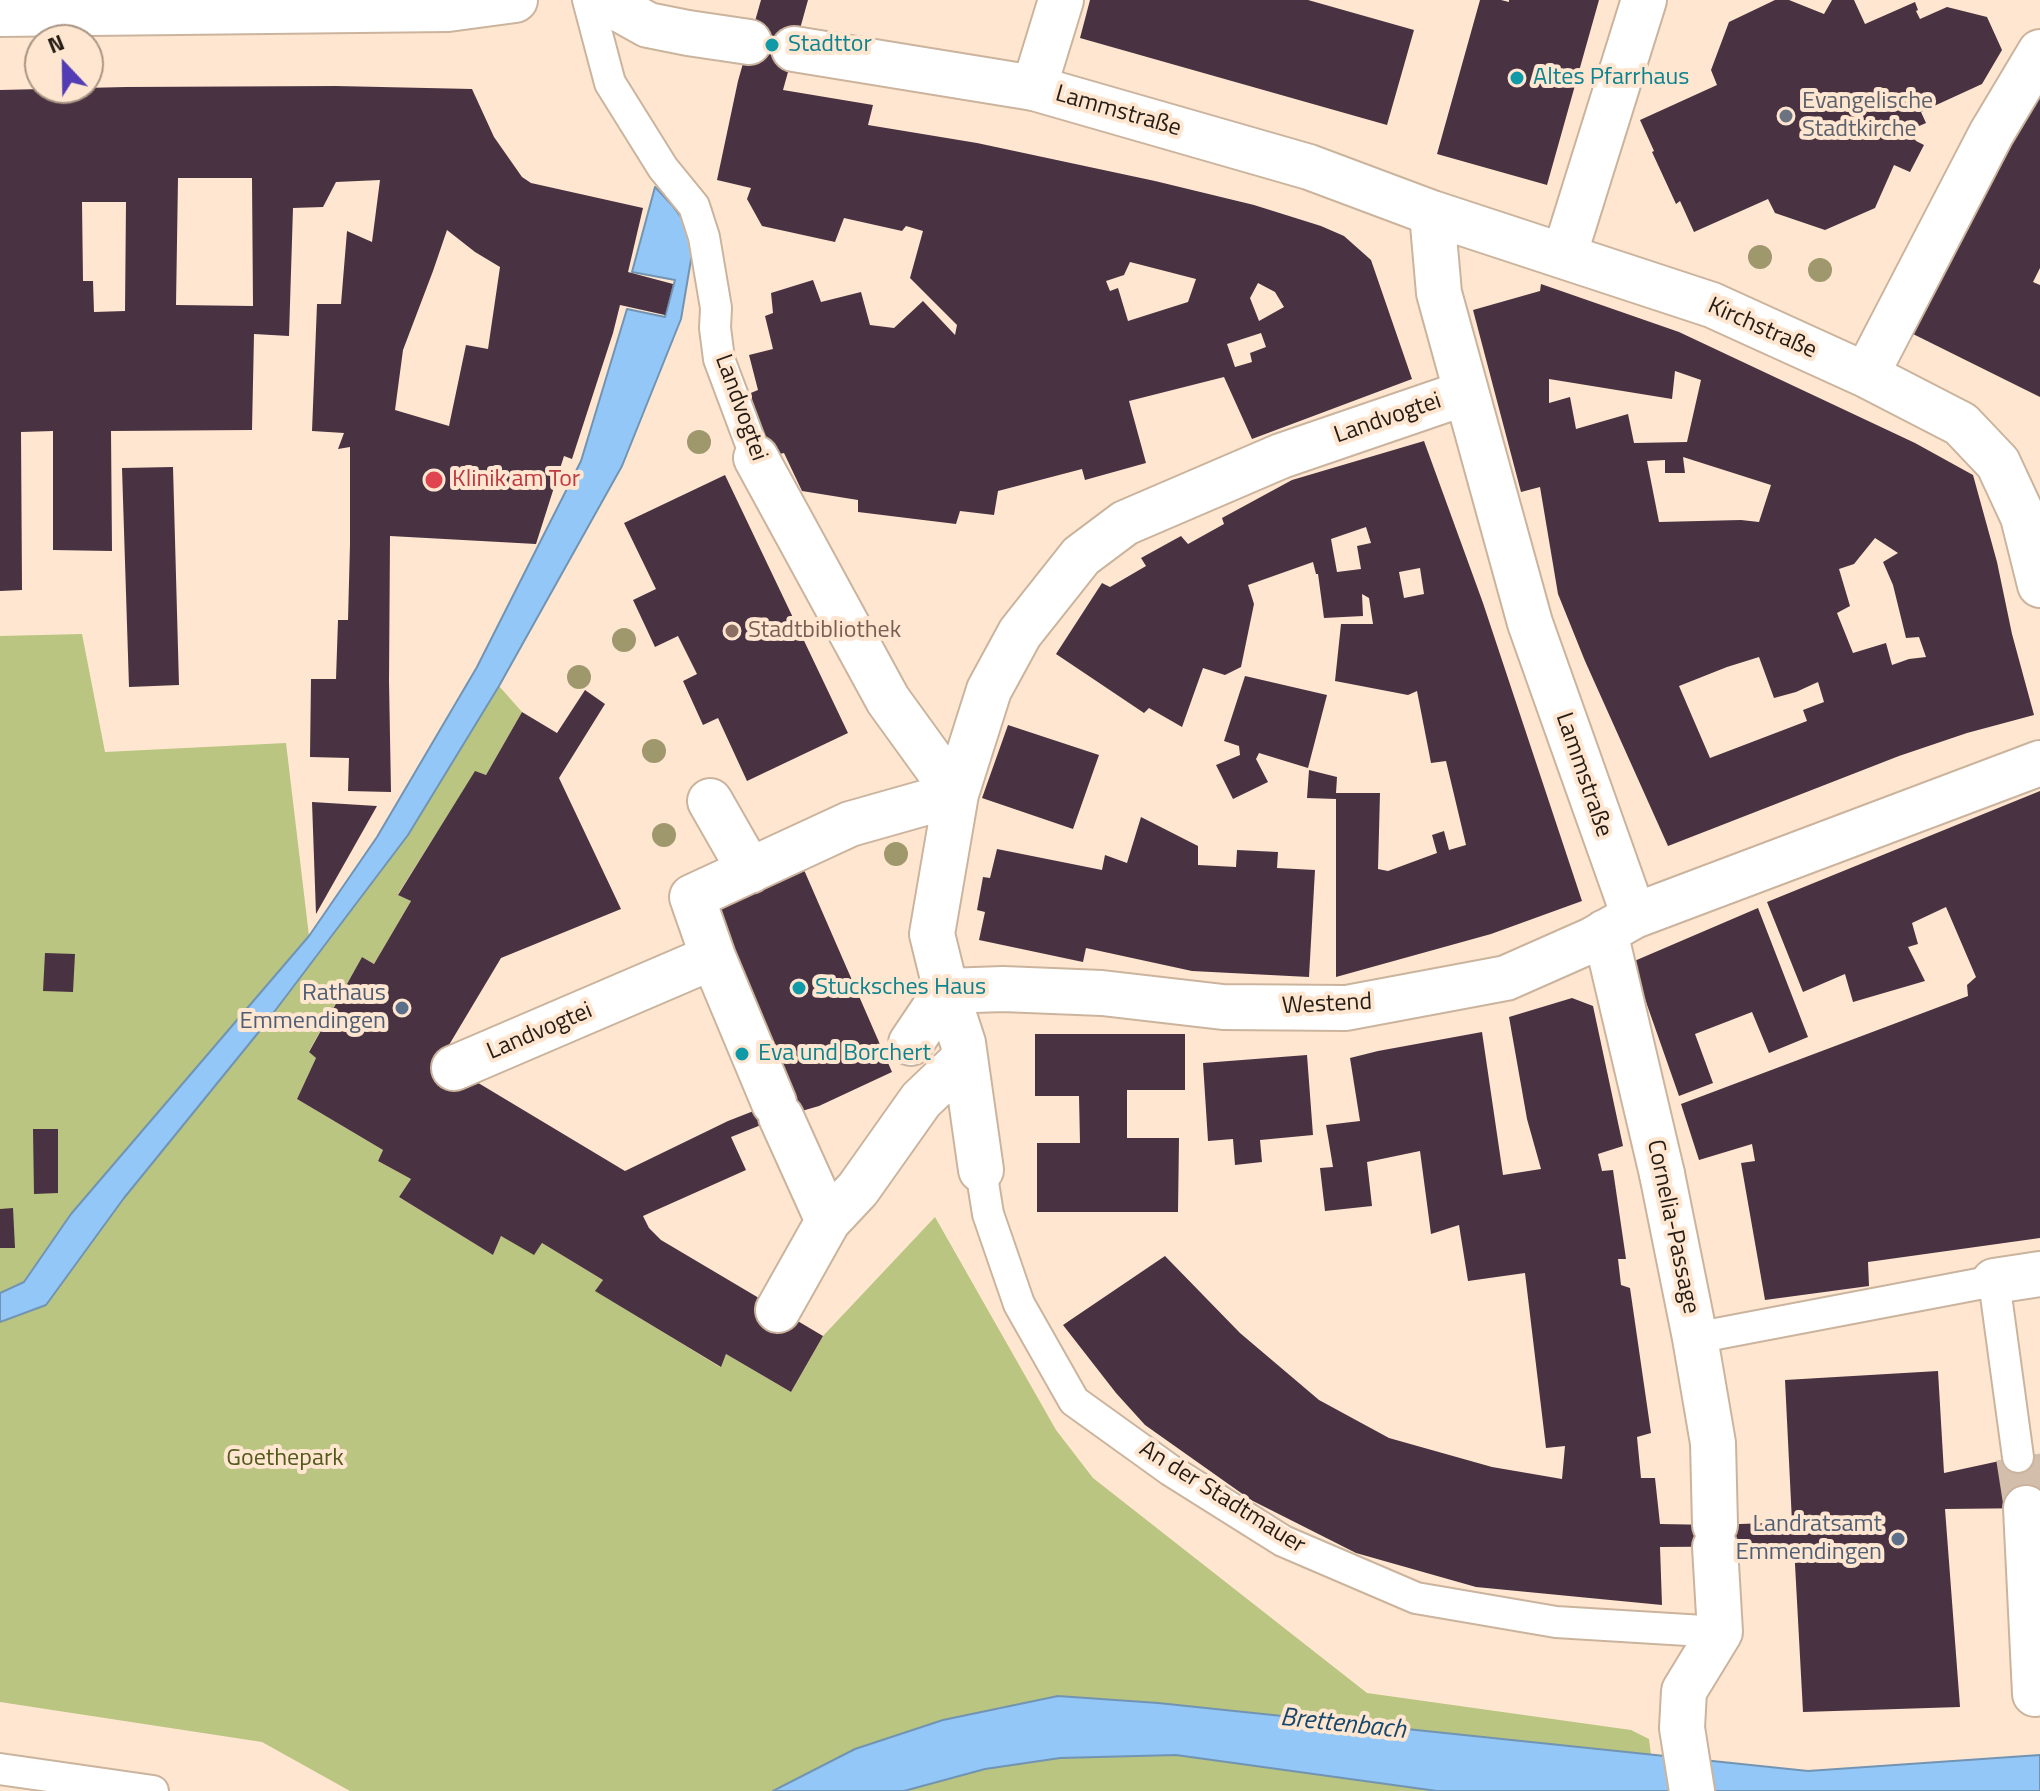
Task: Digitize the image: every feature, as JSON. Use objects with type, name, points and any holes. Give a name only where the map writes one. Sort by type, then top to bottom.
[{"type":"street","points":[[0,14],[434,10],[515,0]]},
{"type":"street","points":[[603,0],[648,25],[749,42]]},
{"type":"street","points":[[1034,88],[1061,0]]},
{"type":"street","points":[[1564,256],[1644,0]]},
{"type":"street","name":"Lammstraße","points":[[794,49],[1034,88],[1309,167],[1432,213],[1564,256]]},
{"type":"street","points":[[1866,375],[1991,134],[2040,52]]},
{"type":"street","name":"Lammstraße","points":[[1432,213],[1439,293],[1465,393],[1620,924]]},
{"type":"street","name":"Kirchstraße","points":[[1564,256],[1712,305],[1866,375],[1961,424],[1998,463],[2023,517],[2040,585]]},
{"type":"street","name":"Landvogtei","points":[[981,1170],[963,1043],[932,934],[956,794],[989,690],[1020,633],[1081,556],[1125,523],[1281,456],[1465,393]]},
{"type":"street","name":"Landvogtei","points":[[756,458],[888,700],[956,794]]},
{"type":"street","points":[[1620,924],[2040,763]]},
{"type":"street","points":[[828,1221],[777,1110],[713,957],[692,897],[850,824],[956,794]]},
{"type":"street","points":[[710,801],[750,871]]},
{"type":"street","name":"Westend","points":[[946,991],[1003,989],[1102,993],[1223,1007],[1346,1008],[1506,978],[1620,924]]},
{"type":"street","name":"Cornelia-Passage","points":[[1620,924],[1662,1174],[1713,1443],[1720,1632]]},
{"type":"street","name":"Landvogtei","points":[[454,1068],[713,957]]},
{"type":"street","points":[[911,1043],[946,991]]},
{"type":"street","points":[[778,1310],[828,1221],[858,1189],[921,1100],[965,1058]]},
{"type":"street","points":[[1994,1281],[2040,1274]]},
{"type":"street","points":[[2026,1508],[2035,1694]]},
{"type":"street","points":[[1688,1770],[1682,1728],[1684,1691],[1720,1632]]},
{"type":"lane","name":"Landvogtei","points":[[588,0],[610,83],[663,168],[694,206],[704,237],[716,308],[719,359],[756,458]]},
{"type":"lane","name":"An der Stadtmauer","points":[[981,1170],[988,1214],[1019,1304],[1074,1401],[1170,1470],[1283,1541],[1416,1598],[1556,1622],[1720,1632]]},
{"type":"lane","points":[[1695,1338],[1994,1281],[2018,1457]]},
{"type":"lane","points":[[0,1769],[153,1791]]},
{"type":"green space","points":[[82,634],[105,752],[286,743],[309,936],[71,1214],[24,1283],[0,1293],[0,636]]},
{"type":"green space","name":"Goethepark","points":[[499,686],[522,712],[486,775],[475,772],[398,894],[411,901],[374,964],[362,957],[309,1051],[316,1058],[297,1099],[383,1150],[378,1161],[411,1179],[399,1197],[493,1255],[501,1236],[534,1254],[542,1243],[603,1280],[596,1291],[720,1367],[726,1354],[791,1392],[823,1336],[935,1217],[1056,1430],[1093,1478],[1367,1693],[1631,1730],[1649,1739],[1651,1755],[1158,1703],[1058,1696],[943,1720],[855,1749],[773,1791],[350,1791],[262,1742],[0,1702],[0,1322],[46,1304],[124,1198],[262,1028],[408,835]]},
{"type":"green space","points":[[1176,1755],[1437,1791],[904,1791],[985,1769],[1060,1758]]},
{"type":"water","points":[[655,187],[695,236],[681,319],[622,466],[499,686],[408,835],[262,1028],[124,1198],[46,1305],[0,1322],[0,1293],[24,1282],[71,1214],[309,936],[377,837],[477,667],[581,461],[627,309],[665,317],[675,280],[632,272]]},
{"type":"water","name":"Brettenbach","points":[[1058,1696],[1158,1703],[1808,1771],[2040,1755],[2040,1791],[1437,1791],[1176,1755],[1060,1758],[985,1769],[904,1791],[773,1791],[855,1749],[943,1720]]},
{"type":"building","points":[[761,0],[808,0],[783,90],[873,105],[868,125],[977,143],[1155,181],[1254,205],[1344,236],[1371,260],[1412,379],[1252,439],[1224,377],[1129,401],[1146,463],[1085,480],[1082,469],[998,491],[994,515],[960,511],[956,524],[858,512],[858,500],[802,491],[784,453],[771,456],[746,395],[758,390],[749,355],[773,349],[765,316],[773,313],[771,293],[813,280],[821,302],[861,292],[870,325],[894,328],[923,301],[955,335],[957,325],[910,278],[923,231],[906,226],[902,231],[844,218],[835,242],[762,226],[747,199],[751,188],[717,180],[738,81]],"holes":[[[1130,262],[1196,279],[1188,302],[1128,321],[1118,288],[1110,291],[1106,281],[1124,275]],[[1258,283],[1275,292],[1284,307],[1259,321],[1250,298]],[[1261,333],[1266,347],[1250,353],[1252,362],[1235,367],[1227,344]]]},
{"type":"building","points":[[1090,0],[1308,0],[1414,30],[1387,125],[1080,38]]},
{"type":"building","name":"Altes Pfarrhaus","points":[[1480,0],[1599,0],[1547,185],[1437,154]]},
{"type":"building","name":"Evangelische Stadtkirche","points":[[1775,0],[1789,0],[1824,14],[1832,0],[1854,0],[1865,24],[1915,2],[1920,19],[1947,7],[1987,17],[2002,50],[1982,84],[1921,112],[1926,123],[1910,130],[1916,141],[1924,145],[1910,172],[1894,165],[1875,208],[1825,230],[1775,213],[1768,199],[1694,232],[1680,201],[1676,204],[1640,120],[1717,85],[1711,70],[1729,22]]},
{"type":"building","points":[[2040,69],[2040,268],[2033,282],[2040,285],[2040,397],[1909,332]]},
{"type":"building","points":[[336,86],[472,89],[494,137],[522,177],[531,183],[643,208],[628,272],[673,284],[665,315],[620,305],[572,459],[564,456],[536,544],[390,536],[391,792],[348,791],[349,758],[310,757],[311,679],[336,679],[338,620],[348,620],[350,544],[350,447],[338,449],[344,433],[312,431],[317,304],[341,304],[347,231],[372,242],[380,180],[336,182],[323,207],[293,208],[289,336],[254,334],[252,430],[111,431],[112,551],[53,550],[53,431],[21,432],[22,590],[0,591],[0,90],[24,89],[24,104],[104,104],[104,88]],"holes":[[[178,178],[252,178],[253,306],[176,305]],[[82,202],[126,202],[125,311],[94,312],[93,281],[83,281]],[[447,230],[500,267],[488,349],[466,345],[449,426],[395,410],[403,350]]]},
{"type":"building","points":[[1541,284],[1679,332],[1915,443],[1973,475],[2034,715],[1899,756],[1668,846],[1558,594],[1540,487],[1521,492],[1473,310],[1540,291]],"holes":[[[1675,371],[1701,380],[1687,442],[1634,443],[1628,414],[1576,429],[1570,397],[1549,403],[1549,379],[1672,399]],[[1683,457],[1771,485],[1759,522],[1659,522],[1647,461],[1665,460],[1665,473],[1685,473]],[[1875,538],[1898,553],[1883,562],[1893,585],[1906,638],[1919,637],[1926,657],[1892,665],[1886,643],[1853,653],[1837,613],[1850,606],[1839,569],[1854,564]],[[1759,657],[1774,698],[1818,682],[1824,702],[1803,710],[1807,721],[1710,758],[1679,686]]]},
{"type":"building","points":[[1424,441],[1483,603],[1582,901],[1491,934],[1336,977],[1336,799],[1307,798],[1309,770],[1337,777],[1336,793],[1380,793],[1378,869],[1388,871],[1437,853],[1432,835],[1444,831],[1449,850],[1466,845],[1446,761],[1431,763],[1417,691],[1408,695],[1335,681],[1341,624],[1373,624],[1369,598],[1362,594],[1363,616],[1324,618],[1318,574],[1313,562],[1248,585],[1254,604],[1241,667],[1225,675],[1203,668],[1182,727],[1149,708],[1144,713],[1056,654],[1102,583],[1110,587],[1146,566],[1141,558],[1181,536],[1188,544],[1224,524],[1222,518],[1292,480]],"holes":[[[1366,527],[1371,543],[1357,546],[1361,569],[1337,572],[1331,539]],[[1420,568],[1424,594],[1404,598],[1399,572]]]},
{"type":"building","points":[[173,467],[179,685],[129,687],[122,468]]},
{"type":"building","points":[[725,475],[848,733],[747,781],[718,718],[703,725],[683,681],[697,674],[678,636],[655,647],[633,600],[656,589],[624,523]]},
{"type":"building","points":[[1245,676],[1327,695],[1308,768],[1259,753],[1256,759],[1268,782],[1233,799],[1216,765],[1240,755],[1239,746],[1224,741]]},
{"type":"building","name":"Rathaus Emmendingen","points":[[585,690],[605,704],[559,778],[621,909],[501,958],[440,1060],[625,1171],[728,1121],[774,1103],[707,905],[801,863],[892,1072],[819,1106],[731,1137],[746,1170],[643,1216],[661,1240],[823,1336],[791,1392],[726,1354],[721,1367],[595,1291],[603,1280],[542,1243],[534,1255],[501,1236],[493,1255],[399,1197],[411,1179],[378,1161],[383,1150],[297,1099],[316,1058],[309,1052],[362,957],[374,964],[411,901],[398,895],[475,771],[486,775],[522,712],[557,733]]},
{"type":"building","points":[[1008,725],[1099,755],[1073,829],[982,798]]},
{"type":"building","points":[[2040,791],[2040,1238],[1868,1262],[1869,1286],[1765,1300],[1741,1163],[1755,1161],[1752,1144],[1699,1160],[1681,1104],[1968,996],[1967,985],[1976,977],[1946,907],[1912,923],[1918,944],[1908,947],[1925,981],[1853,1002],[1845,974],[1803,992],[1767,902]]},
{"type":"building","points":[[312,802],[377,806],[316,914]]},
{"type":"building","points":[[1141,817],[1198,846],[1198,865],[1236,867],[1237,850],[1278,852],[1277,868],[1315,870],[1309,977],[1192,971],[1086,948],[1083,962],[979,940],[985,912],[977,910],[983,877],[990,878],[997,849],[1102,870],[1105,855],[1127,863]]},
{"type":"building","points":[[1758,908],[1808,1037],[1769,1053],[1752,1012],[1695,1034],[1713,1083],[1679,1096],[1632,962]]},
{"type":"building","points":[[45,953],[75,954],[73,992],[43,991]]},
{"type":"building","points":[[1572,998],[1593,1006],[1623,1146],[1598,1154],[1602,1171],[1613,1170],[1626,1259],[1618,1259],[1621,1285],[1630,1288],[1651,1433],[1637,1437],[1641,1478],[1655,1478],[1660,1524],[1792,1522],[1785,1380],[1938,1371],[1944,1473],[2040,1455],[2040,1508],[1945,1509],[1960,1707],[1803,1712],[1794,1546],[1660,1547],[1662,1605],[1476,1587],[1356,1553],[1251,1500],[1145,1425],[1063,1325],[1165,1256],[1240,1333],[1319,1400],[1389,1438],[1492,1467],[1562,1479],[1565,1446],[1546,1448],[1525,1273],[1468,1281],[1459,1225],[1431,1234],[1420,1151],[1367,1162],[1372,1206],[1325,1211],[1320,1168],[1333,1167],[1326,1125],[1360,1121],[1350,1058],[1482,1032],[1503,1175],[1541,1169],[1527,1119],[1509,1017]]},
{"type":"building","points":[[1035,1034],[1185,1034],[1185,1090],[1127,1090],[1127,1138],[1179,1138],[1178,1212],[1037,1212],[1037,1143],[1080,1143],[1079,1096],[1035,1096]]},
{"type":"building","points":[[1307,1055],[1313,1135],[1260,1140],[1262,1162],[1235,1165],[1233,1139],[1208,1141],[1203,1063]]},
{"type":"building","points":[[33,1129],[58,1129],[58,1193],[34,1194]]},
{"type":"building","points":[[13,1208],[15,1248],[0,1248],[0,1209]]},
{"type":"tunnel","points":[[2018,1457],[2026,1508]]},
{"type":"place","name":"Stadttor","points":[[772,45]]},
{"type":"place","name":"Altes Pfarrhaus","points":[[1517,78]]},
{"type":"place","name":"Evangelische Stadtkirche","points":[[1786,116]]},
{"type":"place","name":"Klinik am Tor","points":[[434,480]]},
{"type":"place","name":"Stadtbibliothek","points":[[732,631]]},
{"type":"place","name":"Stucksches Haus","points":[[799,988]]},
{"type":"place","name":"Rathaus Emmendingen","points":[[402,1008]]},
{"type":"place","name":"Eva und Borchert","points":[[742,1054]]},
{"type":"place","name":"Landratsamt Emmendingen","points":[[1898,1539]]}]
